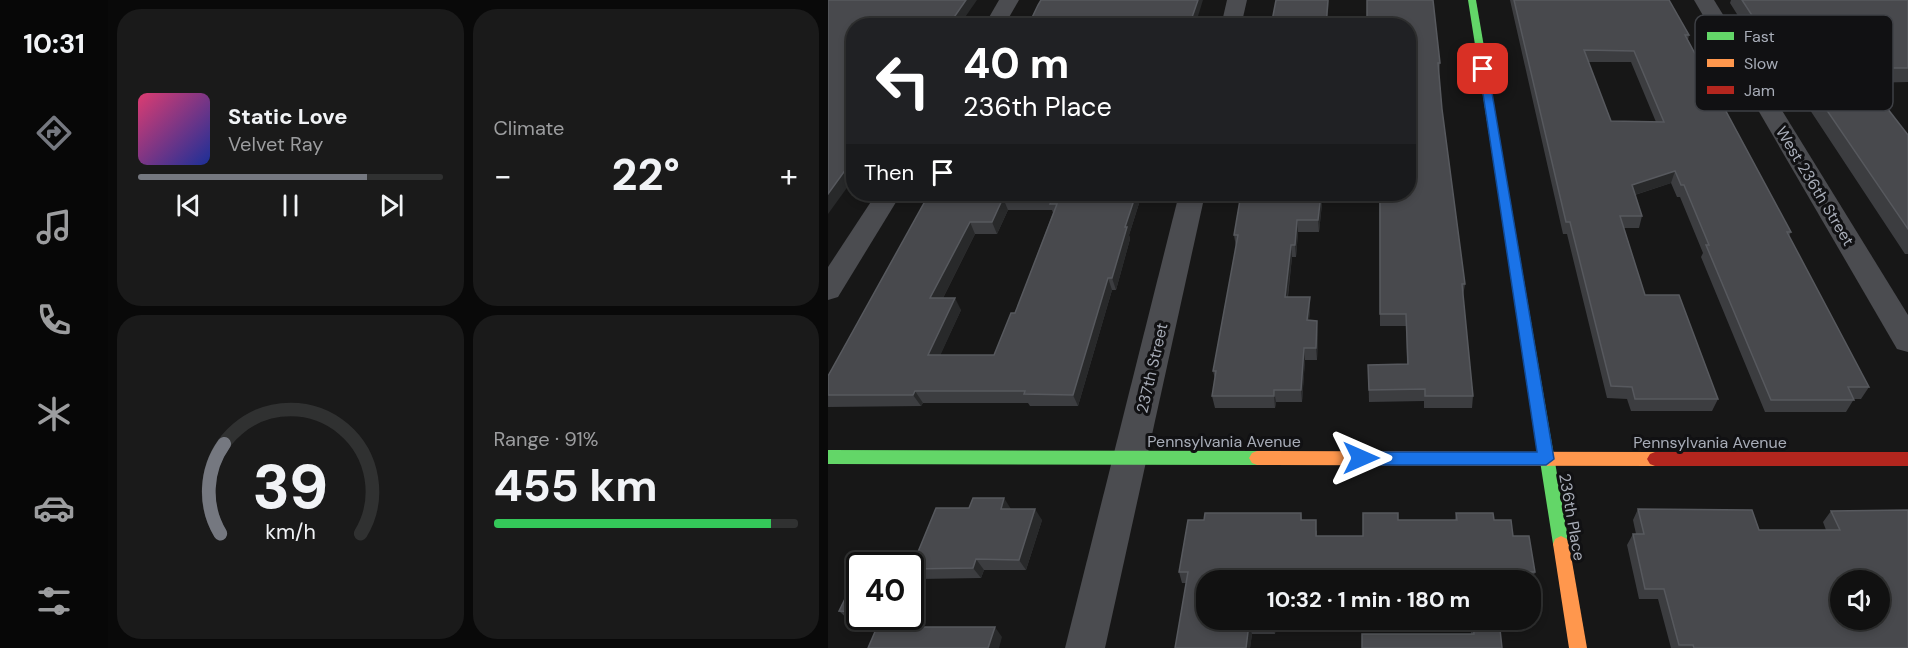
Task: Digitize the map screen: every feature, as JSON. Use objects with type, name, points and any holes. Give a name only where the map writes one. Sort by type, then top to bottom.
[{"type":"street","points":[[999,18],[1010,0]]},
{"type":"street","points":[[1233,18],[1237,0]]},
{"type":"street","name":"236th Place","points":[[1472,0],[1578,648]]},
{"type":"street","name":"West 236th Street","points":[[1704,0],[1713,15]]},
{"type":"street","name":"West 236th Street","points":[[1770,111],[1908,341]]},
{"type":"street","points":[[828,290],[884,201]]},
{"type":"street","name":"237th Street","points":[[1085,648],[1190,201]]},
{"type":"street","name":"Pennsylvania Avenue","points":[[828,457],[1908,459]]},
{"type":"building","points":[[828,0],[966,0],[954,18],[846,18],[846,169],[828,194]]},
{"type":"building","points":[[1041,0],[1198,0],[1192,18],[1032,18]]},
{"type":"building","points":[[1276,0],[1328,0],[1327,18],[1273,18]]},
{"type":"building","points":[[1367,0],[1433,0],[1442,109],[1465,284],[1462,284],[1473,396],[1425,396],[1425,389],[1369,390],[1368,365],[1408,364],[1406,314],[1380,314],[1380,201],[1416,201],[1416,18],[1367,18]]},
{"type":"building","points":[[1514,0],[1669,0],[1689,35],[1685,35],[1695,54],[1695,111],[1726,111],[1791,232],[1787,232],[1869,387],[1848,387],[1854,400],[1771,400],[1706,245],[1709,245],[1684,185],[1681,185],[1675,171],[1632,185],[1642,216],[1620,216],[1645,295],[1679,295],[1718,399],[1635,399],[1632,387],[1611,386],[1570,222],[1566,222]],"holes":[[[1584,50],[1634,51],[1664,122],[1611,121]]]},
{"type":"building","points":[[1742,0],[1908,0],[1908,68],[1893,68],[1893,15],[1752,15]]},
{"type":"building","points":[[1827,111],[1889,111],[1908,135],[1908,229]]},
{"type":"building","points":[[925,201],[1002,201],[992,222],[970,222],[930,298],[955,298],[928,355],[994,355],[1011,313],[1015,313],[1057,204],[1050,204],[1051,201],[1134,201],[1112,278],[1108,278],[1073,395],[1024,394],[1025,391],[915,391],[913,395],[828,395],[828,376]]},
{"type":"building","points":[[1240,201],[1320,201],[1318,220],[1297,220],[1295,245],[1291,245],[1285,297],[1310,297],[1307,320],[1317,321],[1316,348],[1304,348],[1301,390],[1274,390],[1274,396],[1212,396],[1216,371],[1213,371],[1238,235],[1234,235]]},
{"type":"building","points":[[973,498],[1004,498],[1001,509],[1035,509],[1019,560],[976,559],[973,568],[924,569],[924,552],[918,552],[936,508],[969,508]]},
{"type":"building","points":[[1638,509],[1752,510],[1759,530],[1840,530],[1831,511],[1908,510],[1908,648],[1694,648],[1693,645],[1679,645],[1664,589],[1645,589],[1633,534],[1644,534]]},
{"type":"building","points":[[1205,513],[1301,513],[1301,520],[1316,520],[1316,536],[1363,536],[1363,513],[1398,513],[1398,520],[1457,520],[1456,513],[1493,513],[1494,520],[1511,520],[1513,536],[1529,536],[1535,570],[1196,570],[1196,630],[1248,630],[1246,648],[1175,648],[1188,572],[1179,572],[1188,520],[1204,520]]},
{"type":"building","points":[[867,551],[914,552],[867,552]]},
{"type":"building","points":[[846,597],[846,611],[839,611]]},
{"type":"building","points":[[995,627],[988,648],[868,648],[876,630]]},
{"type":"building","points":[[1474,630],[1500,630],[1502,648],[1362,648],[1362,634],[1474,634]]},
{"type":"traffic: fast","points":[[1472,0],[1561,544]]},
{"type":"traffic: fast","points":[[828,457],[1257,458]]},
{"type":"traffic: slow","points":[[1257,458],[1655,459]]},
{"type":"traffic: slow","points":[[1561,544],[1578,648]]},
{"type":"traffic: jam","points":[[1655,459],[1908,459]]},
{"type":"route","points":[[1361,458],[1546,459],[1483,69]]}]
